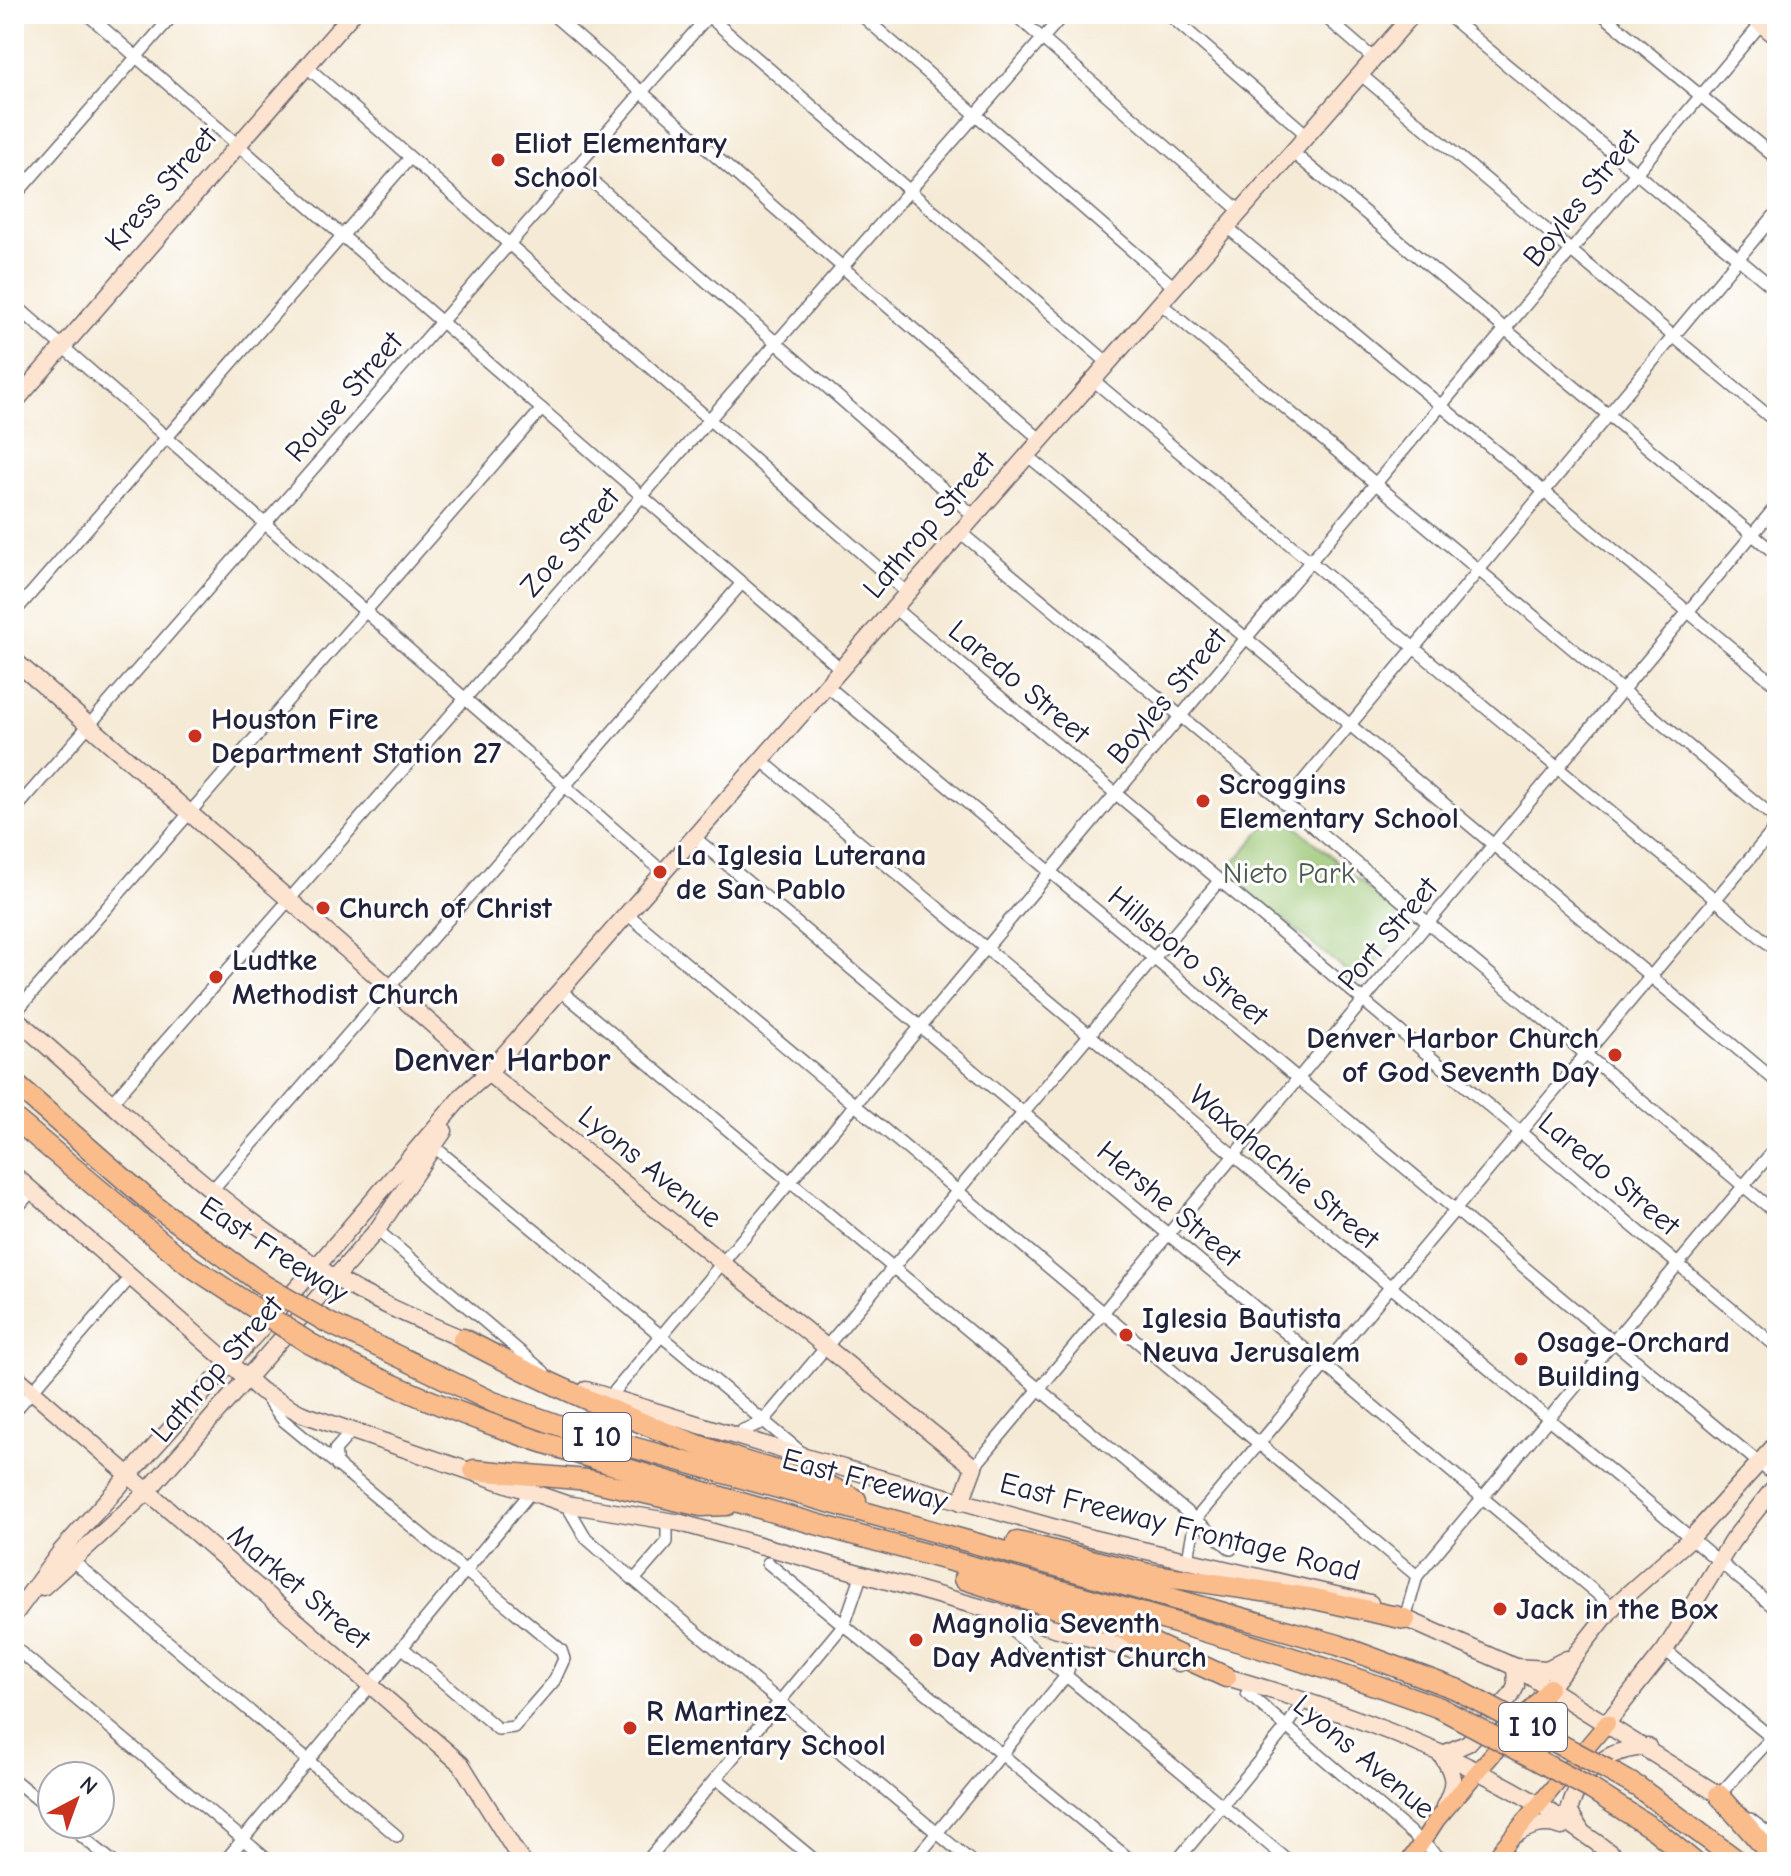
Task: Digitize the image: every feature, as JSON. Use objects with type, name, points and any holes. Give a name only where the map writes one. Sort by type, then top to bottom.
[{"type":"highway","name":"East Freeway","points":[[14,1083],[155,1206],[265,1286],[327,1322],[469,1392],[548,1422],[1338,1645],[1456,1689],[1608,1770],[1649,1795],[1739,1862]]},
{"type":"highway","name":"East Freeway","points":[[14,1118],[189,1265],[309,1343],[384,1382],[500,1430],[747,1505],[1312,1661],[1440,1708],[1591,1789],[1655,1830],[1694,1862]]},
{"type":"highway","points":[[463,1339],[602,1409],[737,1460],[840,1490],[880,1515]]},
{"type":"highway","points":[[474,1470],[588,1480],[701,1506],[747,1505]]},
{"type":"highway","points":[[985,1544],[1025,1541],[1148,1574],[1315,1599],[1405,1619]]},
{"type":"highway","points":[[915,1552],[954,1576],[1122,1629],[1226,1677]]},
{"type":"highway","points":[[1719,1795],[1777,1861]]},
{"type":"main road","points":[[1409,1862],[1437,1819],[1550,1687]]},
{"type":"main road","points":[[1491,1862],[1607,1723]]},
{"type":"street","points":[[87,14],[841,669]]},
{"type":"street","points":[[14,197],[174,14]]},
{"type":"street","name":"Kress Street","points":[[14,403],[352,14]]},
{"type":"street","points":[[552,14],[1041,440]]},
{"type":"street","points":[[860,14],[1174,287]]},
{"type":"street","points":[[1014,14],[1240,211]]},
{"type":"street","name":"Zoe Street","points":[[113,1101],[1064,14]]},
{"type":"street","points":[[1168,14],[1307,135]]},
{"type":"street","points":[[1322,14],[1374,59]]},
{"type":"street","name":"Lathrop Street","points":[[18,1610],[229,1362],[429,1142],[662,871],[1413,14]]},
{"type":"street","points":[[1446,14],[1777,291]]},
{"type":"street","points":[[1602,14],[1777,159]]},
{"type":"street","points":[[708,15],[1108,363]]},
{"type":"street","name":"Rouse Street","points":[[14,811],[708,15]]},
{"type":"street","points":[[1755,19],[1777,37]]},
{"type":"street","name":"Boyles Street","points":[[609,1398],[1571,251],[1699,94],[1755,19]]},
{"type":"street","points":[[306,66],[907,593]]},
{"type":"street","points":[[1360,74],[1777,423]]},
{"type":"street","points":[[1292,152],[1777,555]]},
{"type":"street","points":[[14,613],[409,159]]},
{"type":"street","points":[[576,167],[974,516]]},
{"type":"street","points":[[1284,804],[1348,723],[1777,212]]},
{"type":"street","points":[[1227,227],[1777,686]]},
{"type":"street","points":[[1160,303],[1623,689],[1777,823],[1195,1520],[1188,1559]]},
{"type":"street","points":[[14,304],[662,871]]},
{"type":"street","points":[[1093,380],[1777,951]]},
{"type":"street","points":[[14,1015],[542,409]]},
{"type":"street","points":[[1027,455],[1777,1082]]},
{"type":"street","name":"Port Street","points":[[974,1467],[1777,505]]},
{"type":"street","points":[[960,532],[1777,1214]]},
{"type":"street","points":[[213,1189],[742,583]]},
{"type":"street","name":"Laredo Street","points":[[894,608],[1777,1347]]},
{"type":"street","name":"Lyons Avenue","points":[[14,660],[488,1073],[974,1467]]},
{"type":"street","name":"Hillsboro Street","points":[[826,685],[1762,1464],[1777,1481]]},
{"type":"street","name":"Waxahachie Street","points":[[761,760],[1777,1610]]},
{"type":"street","name":"Hershe Street","points":[[694,837],[1613,1607]]},
{"type":"street","points":[[742,1434],[762,1423],[1219,881]]},
{"type":"street","points":[[626,913],[1417,1576]]},
{"type":"street","points":[[560,990],[1231,1549]]},
{"type":"street","name":"East Freeway Frontage Road","points":[[14,1015],[213,1189],[317,1266],[391,1309],[549,1377],[609,1398],[742,1434],[808,1458],[1091,1538],[1339,1593],[1515,1667],[1648,1747],[1719,1795],[1777,1840]]},
{"type":"street","points":[[429,1142],[762,1423],[808,1458]]},
{"type":"street","name":"Lathrop Street","points":[[67,1556],[95,1541],[146,1493],[377,1230],[429,1142]]},
{"type":"street","points":[[1405,1619],[1417,1576],[1777,1146]]},
{"type":"street","points":[[14,1175],[246,1377],[283,1420],[561,1650],[564,1659],[554,1681],[507,1730],[498,1729],[403,1648]]},
{"type":"street","points":[[14,1211],[32,1191]]},
{"type":"street","points":[[377,1230],[549,1377]]},
{"type":"street","points":[[14,1412],[131,1277]]},
{"type":"street","name":"Market Street","points":[[14,1375],[461,1764],[522,1862]]},
{"type":"street","points":[[261,1391],[300,1413],[566,1504],[667,1521],[862,1573],[1080,1634],[1359,1718],[1441,1755],[1538,1806],[1622,1862]]},
{"type":"street","points":[[742,1434],[743,1406]]},
{"type":"street","points":[[337,1466],[335,1450],[350,1433],[358,1432]]},
{"type":"street","points":[[1550,1687],[1613,1607],[1691,1538],[1762,1464],[1776,1445]]},
{"type":"street","points":[[961,1502],[974,1467]]},
{"type":"street","points":[[95,1541],[125,1496],[129,1477]]},
{"type":"street","points":[[1607,1723],[1665,1650],[1719,1562],[1777,1481]]},
{"type":"street","points":[[224,1862],[531,1492]]},
{"type":"street","points":[[566,1504],[586,1538],[972,1862]]},
{"type":"street","points":[[634,1580],[667,1542],[667,1521]]},
{"type":"street","points":[[67,1556],[397,1836]]},
{"type":"street","points":[[768,1563],[1133,1862]]},
{"type":"street","points":[[651,1860],[845,1623],[862,1573]]},
{"type":"street","points":[[1016,1634],[1290,1862]]},
{"type":"street","points":[[913,1862],[1066,1676],[1080,1634]]},
{"type":"street","points":[[14,1647],[270,1862]]},
{"type":"street","points":[[1665,1650],[1775,1735],[1719,1795]]},
{"type":"street","points":[[1441,1755],[1468,1743],[1503,1706],[1516,1686],[1515,1667],[1547,1669],[1574,1656]]},
{"type":"street","name":"Lyons Avenue","points":[[1247,1693],[1445,1862]]},
{"type":"street","points":[[1176,1862],[1286,1728],[1304,1701]]},
{"type":"street","points":[[1625,1702],[1634,1734],[1648,1747]]},
{"type":"street","points":[[1584,1835],[1569,1811],[1600,1760],[1612,1752],[1648,1747]]},
{"type":"street","points":[[1437,1819],[1455,1782],[1452,1771],[1441,1755]]},
{"type":"street","points":[[717,1779],[817,1862]]},
{"type":"street","points":[[14,1780],[36,1798]]},
{"type":"street","points":[[1512,1837],[1541,1824],[1554,1824],[1584,1835]]},
{"type":"street","points":[[86,1840],[113,1862]]},
{"type":"green space","name":"Nieto Park","points":[[1278,811],[1397,913],[1400,935],[1360,982],[1225,873]]},
{"type":"place","name":"Eliot Elementary School","points":[[498,160]]},
{"type":"place","name":"Houston Fire Department Station 27","points":[[195,736]]},
{"type":"place","name":"Scroggins Elementary School","points":[[1203,801]]},
{"type":"place","name":"La Iglesia Luterana de San Pablo","points":[[660,872]]},
{"type":"place","name":"Church of Christ","points":[[323,908]]},
{"type":"place","name":"Ludtke Methodist Church","points":[[216,977]]},
{"type":"place","name":"Denver Harbor Church of God Seventh Day","points":[[1615,1055]]},
{"type":"place","name":"Iglesia Bautista Neuva Jerusalem","points":[[1126,1335]]},
{"type":"place","name":"Osage-Orchard Building","points":[[1521,1359]]},
{"type":"place","name":"Jack in the Box","points":[[1500,1609]]},
{"type":"place","name":"Magnolia Seventh Day Adventist Church","points":[[916,1640]]},
{"type":"place","name":"R Martinez Elementary School","points":[[630,1728]]},
{"type":"district","name":"Denver Harbor","points":[[502,1060]]}]
